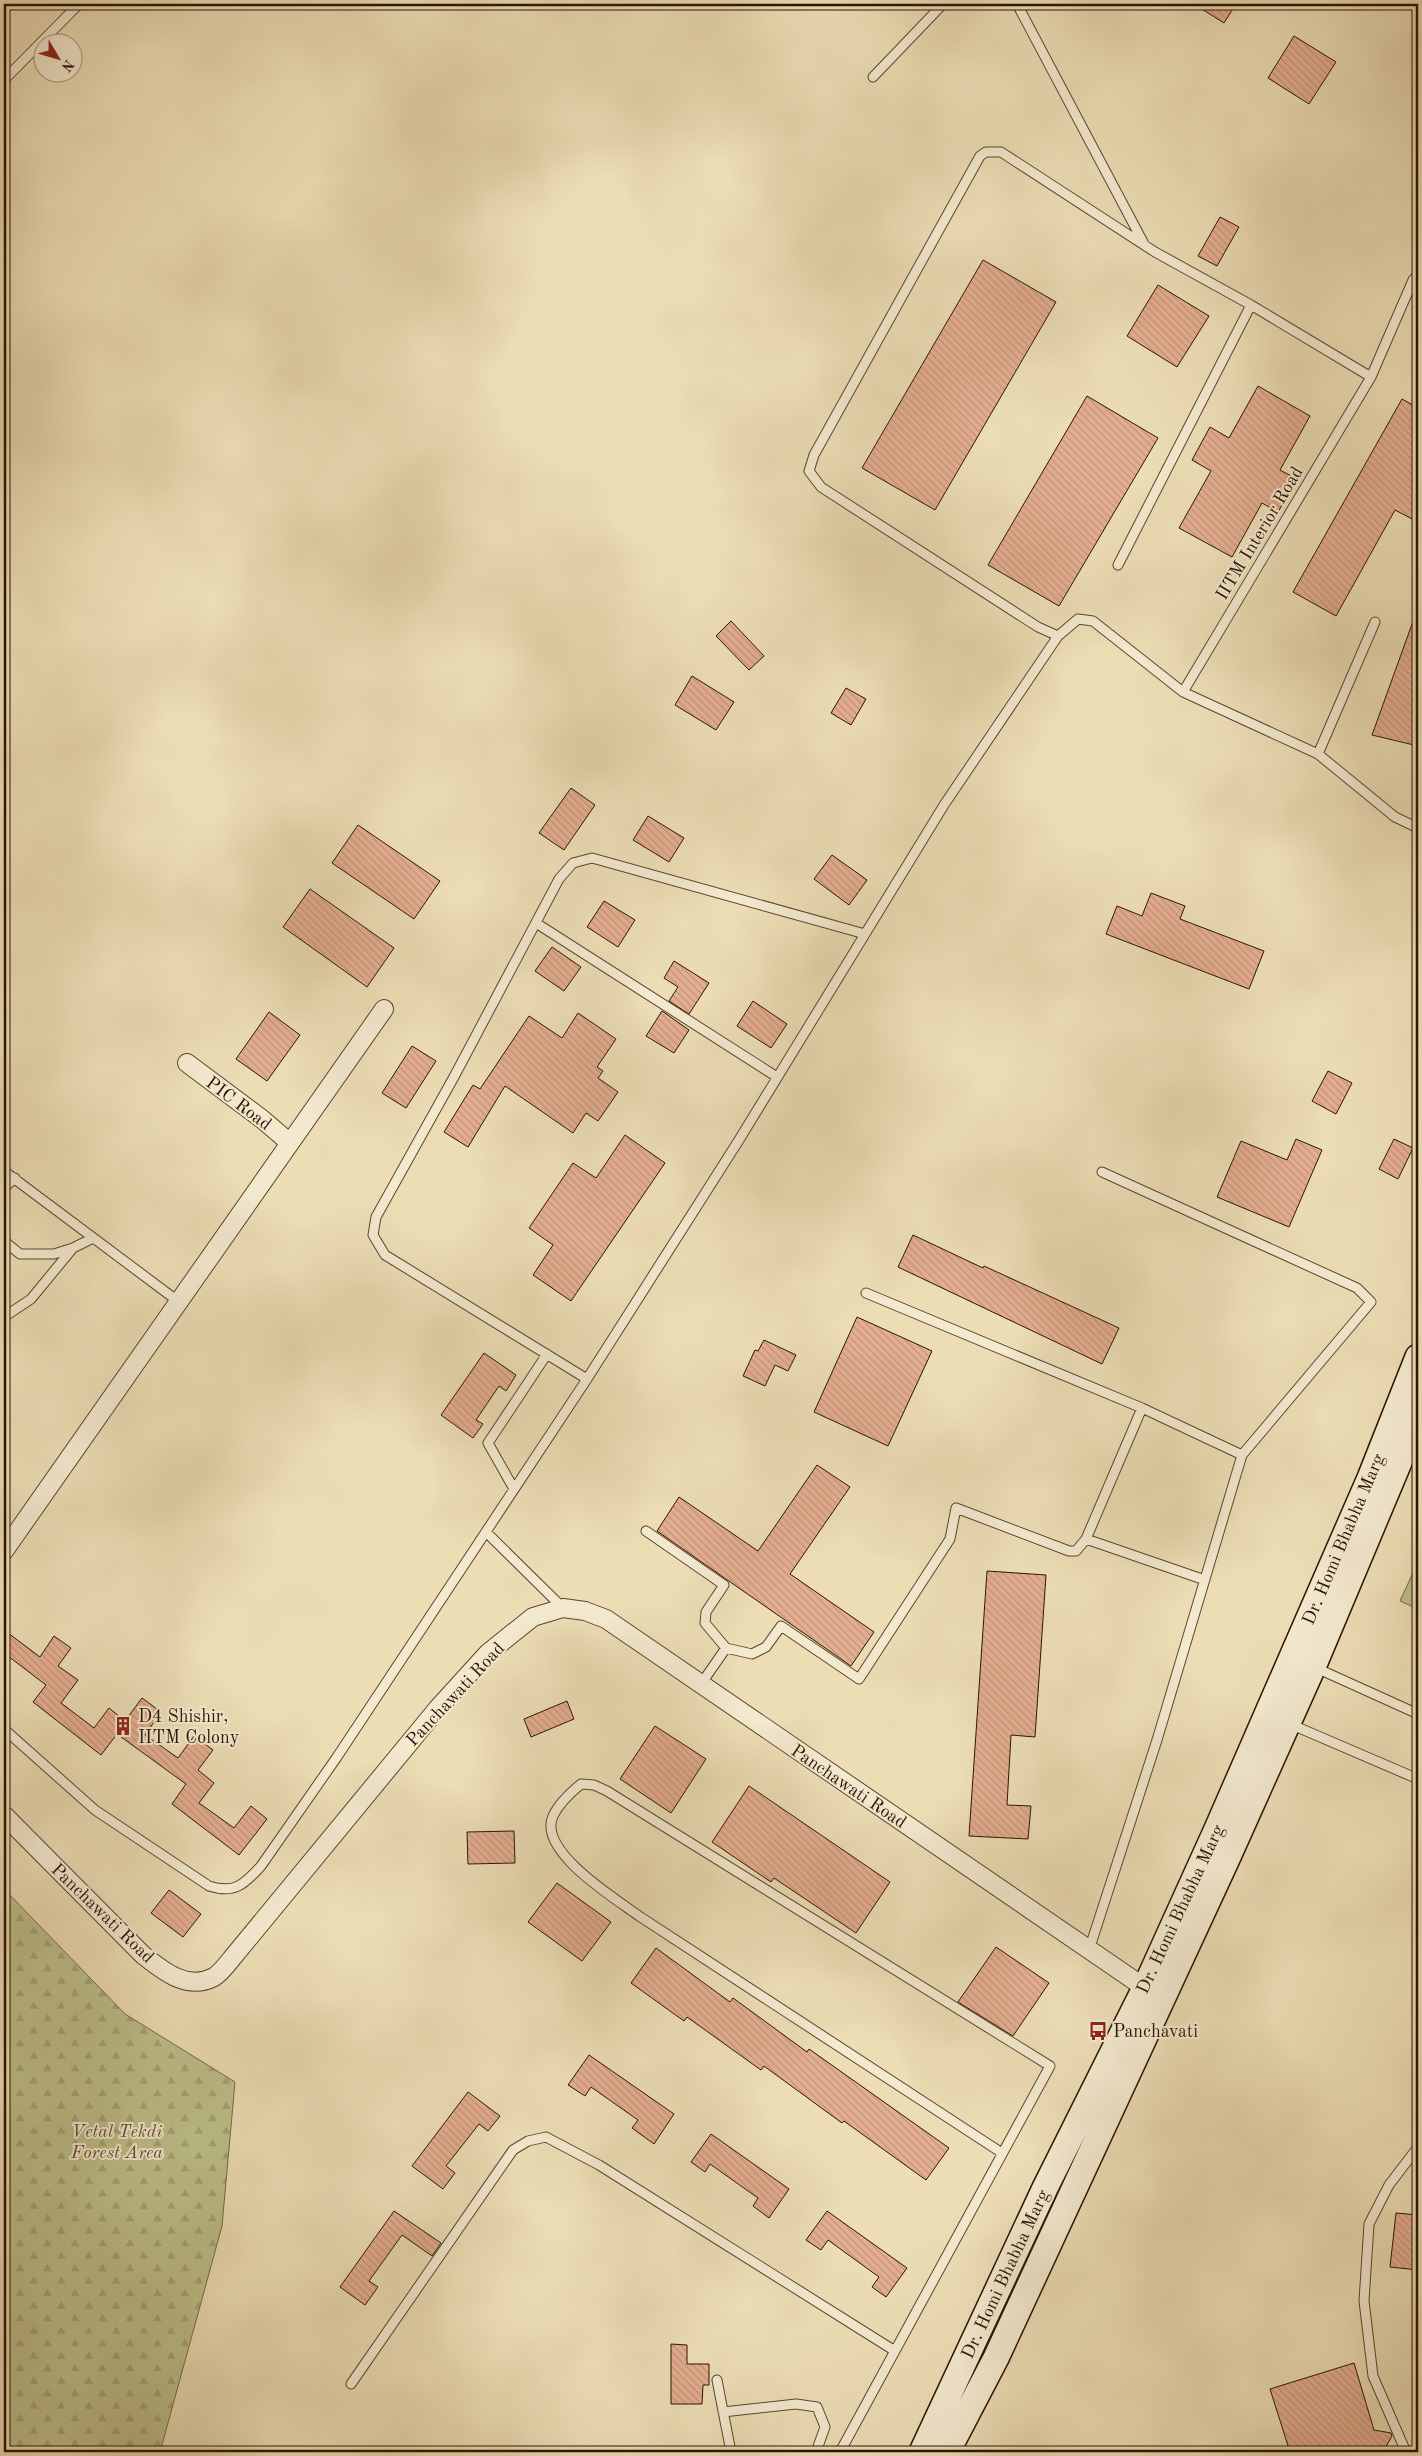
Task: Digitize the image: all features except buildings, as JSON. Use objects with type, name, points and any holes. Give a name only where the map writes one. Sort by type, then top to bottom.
[{"type":"main road","name":"Dr. Homi Bhabha Marg","points":[[1303,1663],[1418,1357]]},
{"type":"main road","name":"Dr. Homi Bhabha Marg","points":[[948,2452],[996,2358],[1154,1994],[1303,1663],[1418,1416]]},
{"type":"main road","name":"Dr. Homi Bhabha Marg","points":[[922,2452],[1045,2188],[1154,1994]]},
{"type":"street","points":[[4,1551],[384,1009]]},
{"type":"street","name":"PIC Road","points":[[187,1063],[262,1119],[290,1144]]},
{"type":"street","name":"Panchawati Road","points":[[4,1815],[143,1955],[167,1973],[191,1983],[214,1977],[233,1958],[438,1708],[488,1653],[533,1617],[563,1608],[585,1611],[606,1619],[1154,1994]]},
{"type":"lane","points":[[4,80],[79,4]]},
{"type":"lane","points":[[872,77],[943,4]]},
{"type":"lane","points":[[1017,4],[1144,245]]},
{"type":"lane","points":[[1058,636],[1038,627],[821,486],[809,471],[810,463],[976,162],[986,152],[1001,152],[1144,245],[1251,305],[1371,377]]},
{"type":"lane","name":"IITM Interior Road","points":[[1183,692],[1371,377],[1413,280],[1418,274]]},
{"type":"lane","points":[[1118,565],[1251,305]]},
{"type":"lane","points":[[4,1729],[95,1810],[209,1886],[221,1890],[236,1888],[249,1879],[266,1858],[337,1757],[587,1379],[777,1077],[944,805],[1058,636],[1078,619],[1093,621],[1183,692],[1318,754],[1395,817],[1418,828]]},
{"type":"lane","points":[[1318,754],[1375,622]]},
{"type":"lane","points":[[587,1379],[385,1255],[373,1235],[376,1217],[568,867],[577,861],[592,858],[865,934]]},
{"type":"lane","points":[[536,923],[777,1077]]},
{"type":"lane","points":[[4,1171],[179,1302]]},
{"type":"lane","points":[[1088,1950],[1131,1822],[1242,1455],[1371,1302],[1357,1288],[1102,1172]]},
{"type":"lane","points":[[4,1188],[15,1178]]},
{"type":"lane","points":[[4,1242],[20,1254],[54,1254],[73,1248],[93,1238]]},
{"type":"lane","points":[[4,1316],[31,1299],[73,1248]]},
{"type":"lane","points":[[866,1293],[1142,1408],[1242,1455]]},
{"type":"lane","points":[[514,1489],[488,1443],[547,1354]]},
{"type":"lane","points":[[646,1531],[724,1585],[706,1612],[705,1623],[726,1648],[752,1654],[766,1647],[781,1626],[859,1679],[950,1539],[956,1508],[1069,1551],[1076,1551],[1086,1538],[1142,1408]]},
{"type":"lane","points":[[486,1532],[563,1608]]},
{"type":"lane","points":[[1086,1538],[1205,1580]]},
{"type":"lane","points":[[701,1684],[726,1648]]},
{"type":"lane","points":[[1303,1663],[1418,1714]]},
{"type":"lane","points":[[1278,1720],[1418,1779]]},
{"type":"lane","points":[[840,2452],[1050,2066],[607,1791],[594,1785],[581,1784],[565,1798],[552,1818],[553,1838],[561,1854],[597,1885],[639,1916],[1002,2153]]},
{"type":"lane","points":[[351,2384],[513,2150],[528,2141],[546,2136],[599,2165],[895,2351]]},
{"type":"lane","points":[[1406,2452],[1373,2376],[1364,2301],[1370,2224],[1389,2185],[1418,2147]]},
{"type":"lane","points":[[717,2380],[731,2452]]},
{"type":"lane","points":[[723,2412],[796,2404],[817,2407],[825,2427],[816,2452]]},
{"type":"green space","points":[[1418,1562],[1418,1609],[1400,1601]]},
{"type":"green space","name":"Vetal Tekdi Forest Area","points":[[4,1889],[125,2014],[235,2082],[222,2226],[160,2452],[4,2452]]},
{"type":"place","name":"D4 Shishir, IITM Colony","points":[[123,1726]]},
{"type":"place","name":"Panchavati","points":[[1098,2031]]}]
